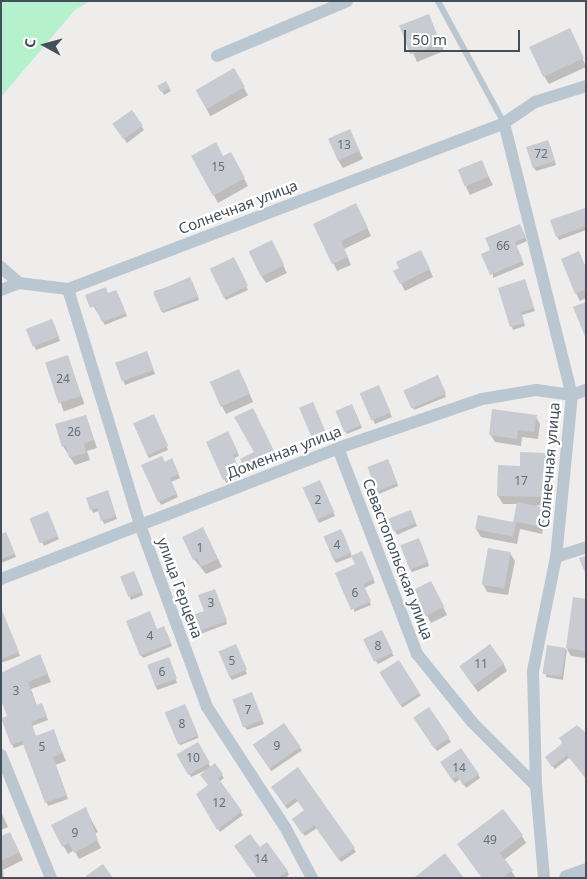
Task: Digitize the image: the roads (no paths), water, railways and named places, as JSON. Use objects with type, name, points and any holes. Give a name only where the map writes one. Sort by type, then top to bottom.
[{"type":"street","points":[[218,56],[347,1]]},
{"type":"street","name":"Солнечная улица","points":[[68,288],[504,123],[535,102],[586,86]]},
{"type":"street","name":"Солнечная улица","points":[[504,123],[572,395],[556,557],[533,671],[536,786]]},
{"type":"street","points":[[1,267],[19,283]]},
{"type":"street","points":[[1,290],[19,283],[68,288]]},
{"type":"street","name":"улица Герцена","points":[[68,288],[140,525],[207,707],[285,827],[312,878]]},
{"type":"street","name":"Доменная улица","points":[[1,579],[338,448],[482,399],[536,390],[572,395],[586,390]]},
{"type":"street","name":"Севастопольская улица","points":[[338,448],[417,654],[472,722],[536,786]]},
{"type":"street","points":[[556,557],[586,547]]},
{"type":"street","points":[[1,755],[51,878]]},
{"type":"street","points":[[536,786],[544,878]]},
{"type":"lane","points":[[438,1],[504,123]]}]
